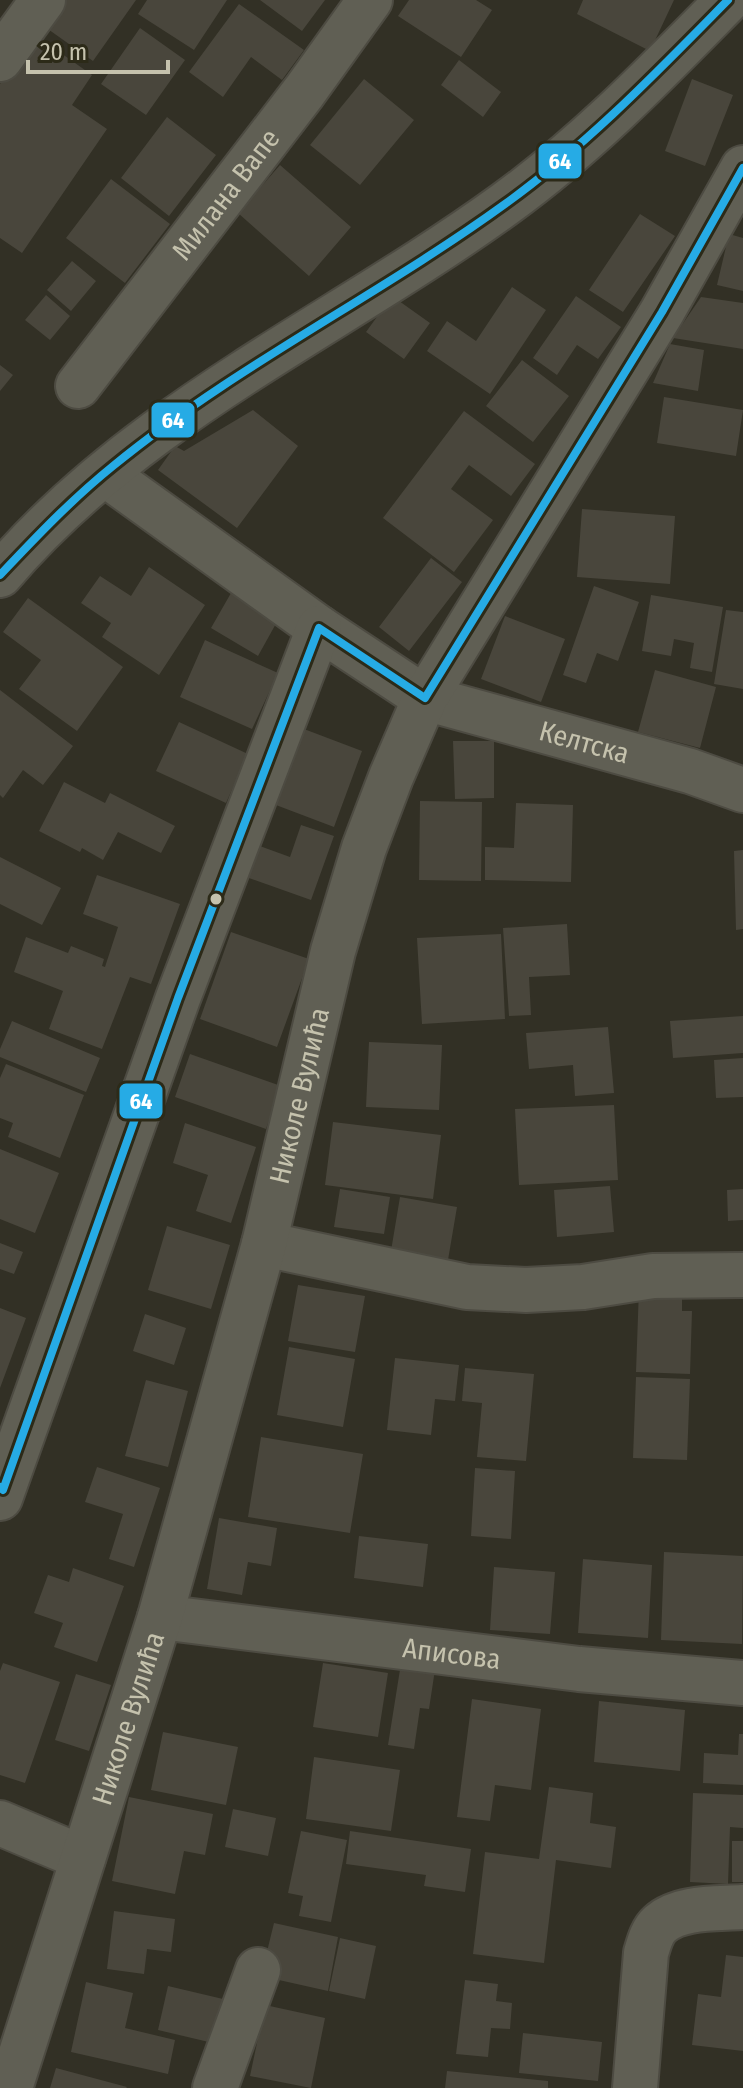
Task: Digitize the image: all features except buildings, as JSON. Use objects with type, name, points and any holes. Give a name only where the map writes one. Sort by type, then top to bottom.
[{"type":"street","points":[[0,59],[43,0]]},
{"type":"street","name":"Милана Вапе","points":[[78,386],[304,92],[370,0]]},
{"type":"street","points":[[0,575],[62,511],[140,444],[506,203],[573,151],[635,96],[728,0]]},
{"type":"street","name":"Николе Вулића","points":[[10,2088],[160,1617],[264,1244],[307,1055],[364,848],[425,698],[662,312],[743,168]]},
{"type":"street","name":"Келтска","points":[[105,474],[319,628],[425,698],[690,771],[743,790]]},
{"type":"street","points":[[1,1492],[178,998],[319,628]]},
{"type":"street","points":[[264,1244],[482,1288],[526,1290],[583,1287],[653,1276],[743,1275]]},
{"type":"street","name":"Аписова","points":[[160,1617],[579,1669],[743,1683]]},
{"type":"street","points":[[0,1823],[83,1858]]},
{"type":"street","points":[[635,2088],[646,1953],[658,1925],[686,1913],[743,1907]]},
{"type":"street","points":[[215,2088],[258,1970]]},
{"type":"transit line","name":"64","points":[[0,575],[83,492],[160,430],[257,363],[457,238],[535,181],[621,107],[728,0]]},
{"type":"transit line","name":"64","points":[[0,1487],[3,1490],[178,998],[319,628],[425,698],[662,312],[743,168]]}]
